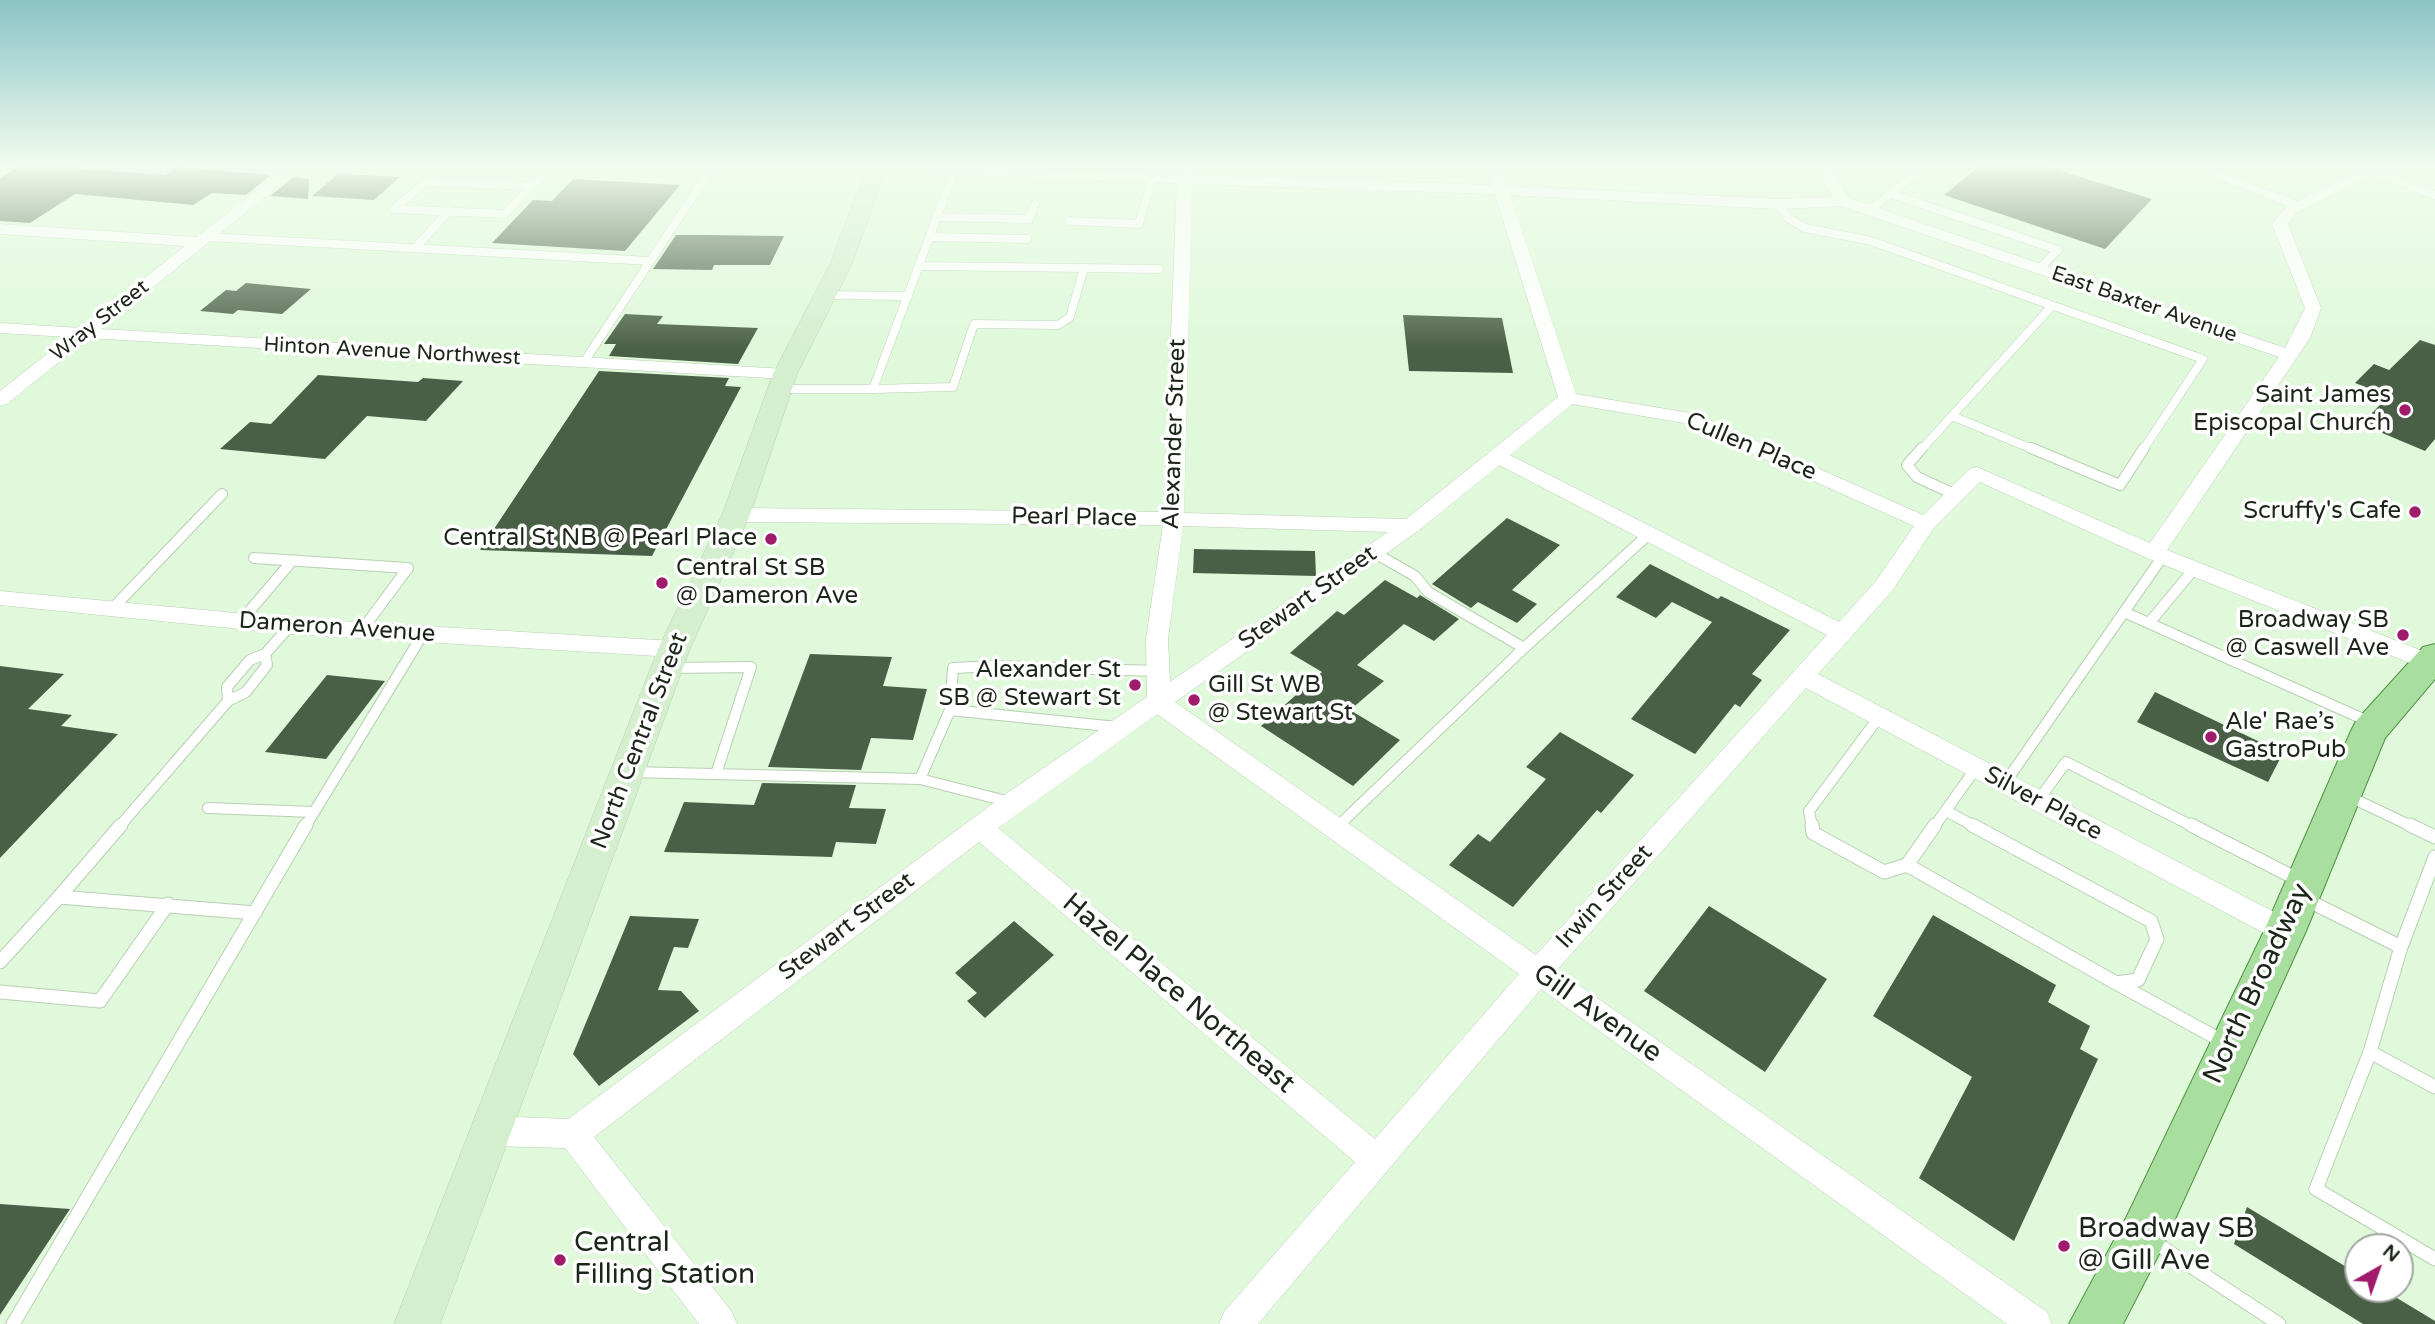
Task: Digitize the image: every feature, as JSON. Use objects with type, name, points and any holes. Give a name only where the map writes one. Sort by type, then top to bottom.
[{"type":"main road","name":"North Central Street","points":[[417,1324],[671,659],[736,515],[782,381],[841,264],[855,226]]},
{"type":"main road","name":"North Broadway","points":[[2095,1324],[2143,1235],[2297,904],[2374,724],[2432,661]]},
{"type":"street","name":"Wray Street","points":[[0,400],[221,226]]},
{"type":"street","name":"Alexander Street","points":[[1160,703],[1157,639],[1174,519],[1182,226]]},
{"type":"street","points":[[1513,226],[1568,398]]},
{"type":"street","name":"East Baxter Avenue","points":[[1914,226],[2288,355]]},
{"type":"street","points":[[2281,226],[2313,308],[2301,338],[2159,554],[2432,661]]},
{"type":"street","points":[[0,229],[204,239]]},
{"type":"street","name":"Hinton Avenue Northwest","points":[[0,328],[584,362],[782,381]]},
{"type":"street","name":"Stewart Street","points":[[573,1133],[1012,803],[1160,703],[1411,526],[1499,457],[1568,398]]},
{"type":"street","name":"Cullen Place","points":[[1568,398],[1689,418],[1926,524]]},
{"type":"street","points":[[1499,457],[1840,632]]},
{"type":"street","name":"Irwin Street","points":[[1236,1324],[1538,972],[1884,586],[1926,524],[1978,473],[2159,554]]},
{"type":"street","name":"Pearl Place","points":[[736,515],[1174,519],[1411,526]]},
{"type":"street","name":"Dameron Avenue","points":[[0,598],[290,626],[424,634],[671,659]]},
{"type":"street","name":"Silver Place","points":[[1802,676],[2038,801],[2297,904]]},
{"type":"street","name":"Gill Avenue","points":[[1160,703],[2035,1324]]},
{"type":"street","name":"Hazel Place Northeast","points":[[980,828],[1377,1160]]},
{"type":"street","points":[[490,1131],[573,1133],[720,1324]]},
{"type":"lane","points":[[415,248],[435,226]]},
{"type":"lane","points":[[584,362],[673,226]]},
{"type":"lane","points":[[873,389],[933,226]]},
{"type":"lane","points":[[1801,226],[1871,241],[2203,359],[2120,485],[1952,416]]},
{"type":"lane","points":[[1986,226],[2058,250],[2039,269]]},
{"type":"lane","points":[[929,237],[1027,239]]},
{"type":"lane","points":[[204,239],[650,261]]},
{"type":"lane","points":[[919,266],[1159,269]]},
{"type":"lane","points":[[782,381],[873,389],[953,387],[974,324],[1058,325],[1070,317],[1084,268]]},
{"type":"lane","points":[[825,295],[908,296]]},
{"type":"lane","points":[[1955,495],[1917,477],[1906,465],[2052,306]]},
{"type":"lane","points":[[112,609],[222,494]]},
{"type":"lane","points":[[1336,828],[1524,648],[1649,534]]},
{"type":"lane","points":[[1373,552],[1416,576],[1427,592],[1524,648]]},
{"type":"lane","points":[[2006,783],[2124,612],[2159,554]]},
{"type":"lane","points":[[254,558],[408,568],[362,630]]},
{"type":"lane","points":[[241,621],[292,561]]},
{"type":"lane","points":[[2149,623],[2194,569]]},
{"type":"lane","points":[[2124,612],[2374,724]]},
{"type":"lane","points":[[228,701],[227,687],[250,660],[265,654],[290,626]]},
{"type":"lane","points":[[13,1324],[314,812],[424,634]]},
{"type":"lane","points":[[0,962],[228,701],[246,692],[267,665],[265,654]]},
{"type":"lane","points":[[671,659],[751,667],[716,774]]},
{"type":"lane","points":[[920,779],[950,710],[953,668],[996,666],[1158,671]]},
{"type":"lane","points":[[950,710],[1122,727]]},
{"type":"lane","points":[[1879,716],[1809,811],[1813,833],[1884,872],[1907,865],[1976,768]]},
{"type":"lane","points":[[2038,801],[2066,762],[2297,904],[2401,947]]},
{"type":"lane","points":[[627,772],[920,779],[1012,803]]},
{"type":"lane","points":[[2342,794],[2435,836]]},
{"type":"lane","points":[[208,808],[314,812]]},
{"type":"lane","points":[[1946,811],[2151,921],[2157,939],[2138,979],[2116,983]]},
{"type":"lane","points":[[2435,857],[2401,947],[2370,1052],[2316,1189],[2435,1259]]},
{"type":"lane","points":[[1907,865],[2230,1046]]},
{"type":"lane","points":[[59,897],[255,913]]},
{"type":"lane","points":[[0,992],[100,1001],[168,904]]},
{"type":"lane","points":[[2370,1052],[2435,1087]]},
{"type":"lane","points":[[2143,1235],[2279,1324]]},
{"type":"building","points":[[508,226],[646,226],[625,251],[492,243]]},
{"type":"building","points":[[2036,226],[2127,226],[2105,249]]},
{"type":"building","points":[[676,235],[784,236],[770,265],[714,265],[712,270],[653,269]]},
{"type":"building","points":[[246,283],[311,289],[282,314],[238,310],[233,314],[200,311],[226,290],[236,291]]},
{"type":"building","points":[[625,314],[663,316],[657,324],[758,328],[738,364],[609,356],[616,344],[604,344]]},
{"type":"building","points":[[1403,315],[1502,318],[1513,373],[1409,371]]},
{"type":"building","name":"Saint James Episcopal Church","points":[[2420,340],[2435,345],[2435,439],[2425,451],[2361,424],[2389,396],[2355,383],[2374,364],[2389,370]]},
{"type":"building","points":[[599,371],[729,378],[725,386],[741,387],[652,556],[480,550]]},
{"type":"building","points":[[318,375],[418,382],[423,378],[463,381],[426,421],[367,416],[325,459],[220,449],[250,422],[271,424]]},
{"type":"building","points":[[1507,518],[1560,545],[1512,590],[1537,604],[1517,623],[1478,602],[1471,608],[1432,584]]},
{"type":"building","points":[[1194,549],[1315,551],[1316,576],[1193,573]]},
{"type":"building","points":[[1650,564],[1718,599],[1721,596],[1790,630],[1752,674],[1762,680],[1740,707],[1735,704],[1695,754],[1631,719],[1712,622],[1672,602],[1656,618],[1616,597]]},
{"type":"building","points":[[1385,580],[1417,598],[1420,595],[1459,619],[1434,641],[1404,624],[1357,665],[1384,681],[1350,710],[1400,740],[1353,786],[1261,726],[1322,672],[1290,653],[1337,611],[1344,615]]},
{"type":"building","points":[[810,654],[892,657],[883,686],[927,689],[913,740],[871,738],[861,770],[768,767]]},
{"type":"building","points":[[0,666],[64,674],[28,709],[72,715],[61,726],[118,734],[0,858]]},
{"type":"building","points":[[327,675],[385,681],[326,759],[265,752]]},
{"type":"building","name":"Ale' Rae’s GastroPub","points":[[2155,692],[2283,753],[2268,782],[2137,722]]},
{"type":"building","points":[[1560,732],[1634,775],[1601,813],[1597,810],[1513,907],[1449,865],[1478,834],[1490,842],[1546,779],[1526,767]]},
{"type":"building","points":[[762,783],[856,785],[849,808],[886,809],[876,844],[836,842],[832,857],[664,852],[684,802],[754,805]]},
{"type":"building","points":[[1709,906],[1827,979],[1765,1072],[1644,991]]},
{"type":"building","points":[[1933,915],[2056,985],[2048,1002],[2090,1026],[2080,1049],[2098,1059],[2014,1241],[1919,1178],[1972,1077],[1873,1016]]},
{"type":"building","points":[[630,916],[699,919],[688,948],[674,947],[658,990],[681,991],[699,1011],[599,1086],[573,1054]]},
{"type":"building","points":[[1014,921],[1054,955],[985,1018],[967,1001],[977,993],[955,973]]},
{"type":"building","points":[[0,1204],[70,1209],[0,1315]]},
{"type":"building","points":[[2247,1207],[2344,1266],[2344,1303],[2405,1303],[2435,1321],[2435,1324],[2363,1324],[2234,1244]]},
{"type":"place","name":"Saint James Episcopal Church","points":[[2405,410]]},
{"type":"place","name":"Scruffy's Cafe","points":[[2415,512]]},
{"type":"place","name":"Central St NB @ Pearl Place","points":[[771,539]]},
{"type":"place","name":"Central St SB @ Dameron Ave","points":[[662,583]]},
{"type":"place","name":"Broadway SB @ Caswell Ave","points":[[2403,635]]},
{"type":"place","name":"Alexander St SB @ Stewart St","points":[[1135,685]]},
{"type":"place","name":"Gill St WB @ Stewart St","points":[[1194,700]]},
{"type":"place","name":"Ale' Rae’s GastroPub","points":[[2211,737]]},
{"type":"place","name":"Broadway SB @ Gill Ave","points":[[2064,1246]]},
{"type":"place","name":"Central Filling Station","points":[[560,1260]]}]
